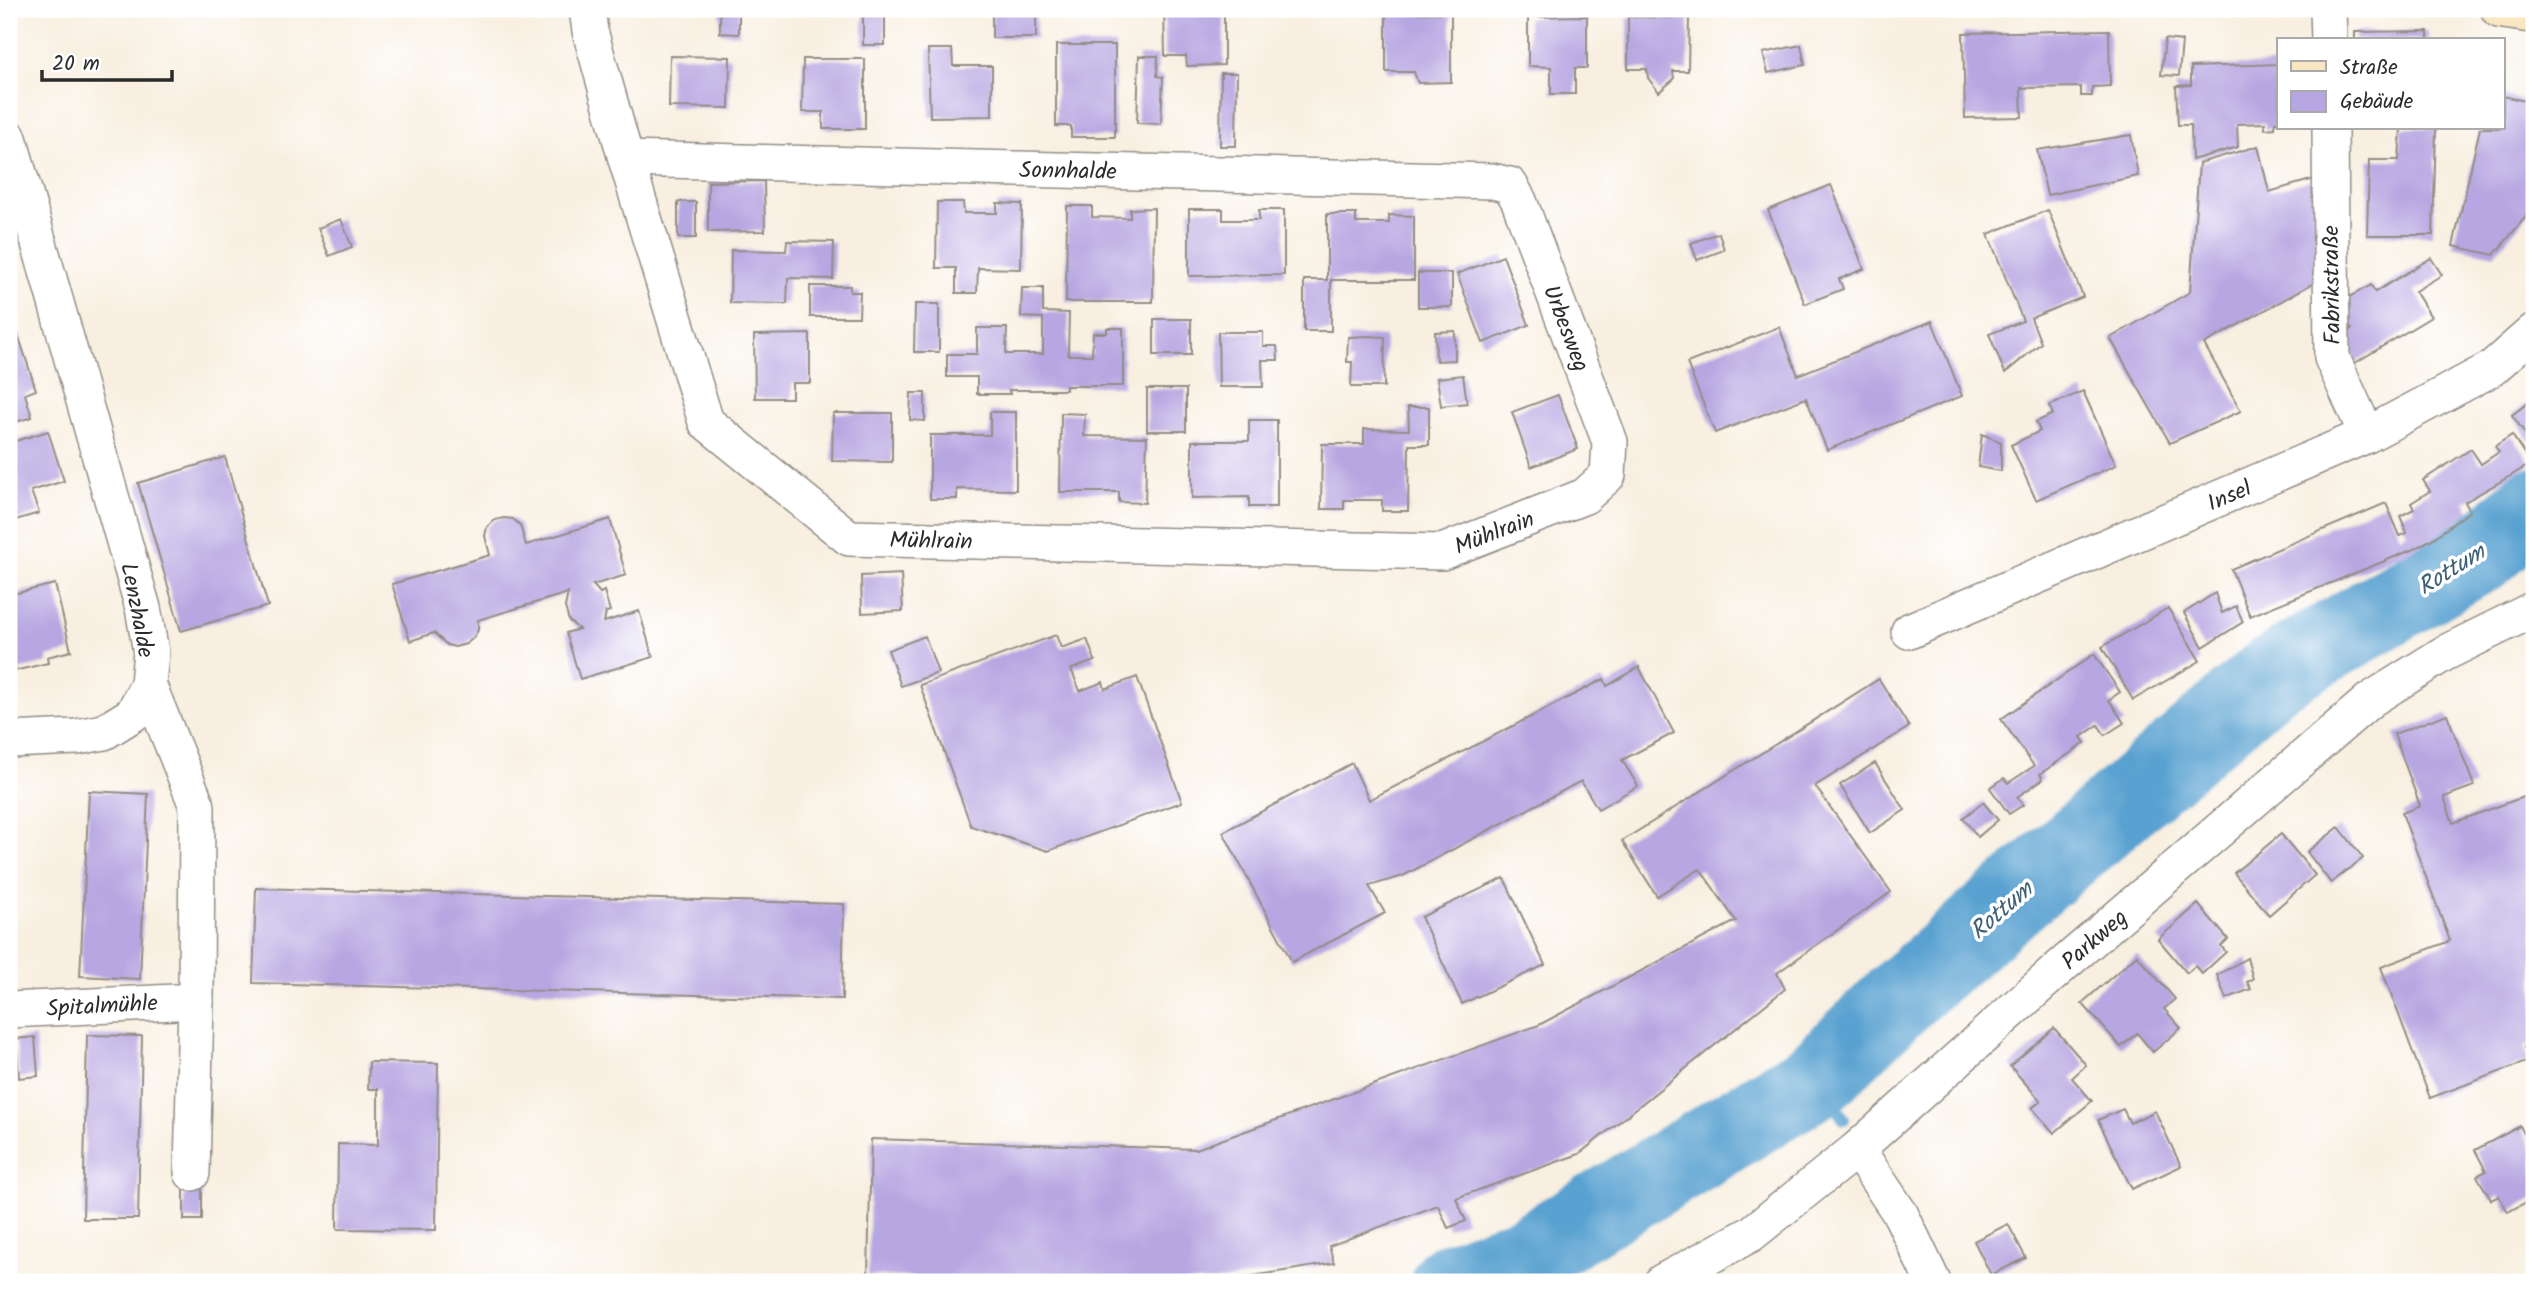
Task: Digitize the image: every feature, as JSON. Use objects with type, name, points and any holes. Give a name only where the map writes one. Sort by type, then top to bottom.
[{"type":"main road","points":[[2500,9],[2534,14]]},
{"type":"street","name":"Mühlrain","points":[[587,9],[590,31],[626,159],[706,422],[849,538],[1442,552],[1584,496],[1608,475]]},
{"type":"street","points":[[2328,9],[2329,38]]},
{"type":"street","name":"Fabrikstraße","points":[[2330,130],[2332,358],[2367,435]]},
{"type":"street","name":"Lenzhalde","points":[[9,138],[143,608],[151,652],[148,684],[197,806],[192,1173]]},
{"type":"street","name":"Sonnhalde","points":[[626,159],[1492,181],[1510,185]]},
{"type":"street","name":"Urbesweg","points":[[1510,185],[1519,201],[1610,442],[1608,475]]},
{"type":"street","name":"Insel","points":[[1909,631],[2367,435],[2491,369],[2534,331]]},
{"type":"street","name":"Parkweg","points":[[1662,1282],[1751,1234],[1857,1149],[2064,964],[2370,700],[2445,653],[2534,609]]},
{"type":"street","points":[[9,740],[77,737],[104,732],[133,714],[148,684]]},
{"type":"street","name":"Spitalmühle","points":[[9,1010],[196,1001]]},
{"type":"street","points":[[1857,1149],[1901,1215],[1933,1282]]},
{"type":"building","points":[[720,9],[739,9],[739,34],[720,33]]},
{"type":"building","points":[[863,9],[885,9],[885,45],[863,45]]},
{"type":"building","points":[[992,9],[1036,9],[1036,38],[992,38]]},
{"type":"building","points":[[1164,9],[1224,9],[1224,65],[1187,66],[1186,56],[1165,56]]},
{"type":"building","points":[[1386,13],[1451,13],[1451,82],[1418,83],[1414,72],[1386,72]]},
{"type":"building","points":[[1587,16],[1587,68],[1575,68],[1575,94],[1551,94],[1551,67],[1528,66],[1528,17]]},
{"type":"building","points":[[1628,17],[1689,18],[1688,71],[1673,71],[1674,79],[1659,92],[1648,78],[1647,69],[1628,69]]},
{"type":"building","points":[[2109,30],[2110,86],[2092,87],[2092,96],[2081,96],[2081,87],[2021,88],[2022,117],[1965,118],[1963,33]]},
{"type":"building","points":[[2428,31],[2428,38],[2355,38],[2355,32]]},
{"type":"building","points":[[2165,39],[2182,41],[2179,76],[2161,75]]},
{"type":"building","points":[[1056,45],[1115,45],[1115,137],[1071,137],[1071,126],[1056,126]]},
{"type":"building","points":[[1801,45],[1805,65],[1768,73],[1763,53]]},
{"type":"building","points":[[928,49],[952,49],[953,66],[992,66],[992,116],[930,117]]},
{"type":"building","points":[[670,56],[730,57],[729,108],[669,107]]},
{"type":"building","points":[[1139,56],[1158,56],[1157,76],[1163,77],[1161,124],[1137,123]]},
{"type":"building","points":[[803,59],[865,59],[865,129],[823,129],[823,112],[802,112]]},
{"type":"building","points":[[2277,64],[2275,128],[2265,129],[2265,123],[2237,124],[2238,147],[2192,160],[2191,125],[2178,125],[2176,86],[2191,85],[2191,67]]},
{"type":"building","points":[[1221,73],[1237,73],[1236,146],[1220,146]]},
{"type":"building","points":[[2504,96],[2534,103],[2534,192],[2529,213],[2494,255],[2453,246],[2480,130],[2504,130]]},
{"type":"building","points":[[2401,130],[2436,130],[2433,235],[2367,235],[2369,160],[2399,160]]},
{"type":"building","points":[[2131,135],[2138,176],[2047,195],[2037,150]]},
{"type":"building","points":[[2258,146],[2269,192],[2314,179],[2319,280],[2204,344],[2241,411],[2170,443],[2110,338],[2190,292],[2199,163]]},
{"type":"building","points":[[764,181],[765,231],[708,232],[708,182]]},
{"type":"building","points":[[1831,185],[1864,269],[1839,279],[1843,289],[1805,304],[1768,210]]},
{"type":"building","points":[[678,202],[696,202],[696,238],[678,238]]},
{"type":"building","points":[[937,202],[963,202],[964,213],[997,213],[997,203],[1022,204],[1021,269],[978,268],[977,293],[956,293],[956,268],[936,268]]},
{"type":"building","points":[[1067,206],[1092,206],[1092,217],[1130,218],[1130,209],[1154,208],[1153,302],[1066,302]]},
{"type":"building","points":[[1189,209],[1223,209],[1223,220],[1259,220],[1259,210],[1284,210],[1284,275],[1189,276]]},
{"type":"building","points":[[2048,210],[2083,297],[2031,318],[2041,343],[2005,373],[1989,334],[2023,321],[1988,234]]},
{"type":"building","points":[[1327,214],[1356,214],[1356,223],[1389,223],[1389,215],[1414,216],[1414,280],[1331,280],[1331,331],[1304,331],[1304,280],[1327,280]]},
{"type":"building","points":[[341,219],[352,247],[329,256],[318,228]]},
{"type":"building","points":[[1719,233],[1724,250],[1697,260],[1691,243]]},
{"type":"building","points":[[787,241],[834,242],[833,279],[788,278],[787,304],[730,303],[731,250],[786,251]]},
{"type":"building","points":[[1503,256],[1529,325],[1483,343],[1457,274]]},
{"type":"building","points":[[2431,258],[2442,275],[2415,291],[2431,317],[2350,366],[2334,340],[2352,329],[2341,312],[2344,300],[2371,285],[2375,292]]},
{"type":"building","points":[[1418,273],[1452,273],[1452,307],[1418,307]]},
{"type":"building","points":[[810,286],[850,286],[850,292],[860,292],[859,317],[810,317]]},
{"type":"building","points":[[1022,288],[1043,288],[1043,312],[1069,313],[1068,355],[1092,355],[1093,333],[1107,333],[1107,328],[1123,328],[1123,386],[1066,386],[1066,390],[1009,390],[1010,394],[977,394],[977,377],[947,377],[947,354],[977,354],[977,328],[1007,328],[1006,354],[1043,354],[1043,318],[1021,317]]},
{"type":"building","points":[[915,304],[939,304],[939,352],[914,352]]},
{"type":"building","points":[[1154,319],[1191,319],[1191,355],[1154,355]]},
{"type":"building","points":[[1932,321],[1962,396],[1827,450],[1806,398],[1715,433],[1687,363],[1779,327],[1798,375]]},
{"type":"building","points":[[16,328],[36,390],[25,394],[32,417],[9,424],[9,330]]},
{"type":"building","points":[[1455,331],[1455,360],[1436,361],[1435,332]]},
{"type":"building","points":[[1218,332],[1263,332],[1263,346],[1277,346],[1278,360],[1262,360],[1263,387],[1219,387]]},
{"type":"building","points":[[810,334],[810,383],[792,383],[792,398],[755,398],[754,335]]},
{"type":"building","points":[[1348,337],[1385,337],[1384,387],[1351,387],[1352,362],[1347,362]]},
{"type":"building","points":[[1463,375],[1467,403],[1441,406],[1437,378]]},
{"type":"building","points":[[1147,389],[1186,389],[1186,431],[1147,431]]},
{"type":"building","points":[[2083,391],[2116,465],[2036,500],[2011,445],[2040,431],[2036,422],[2053,414],[2049,406]]},
{"type":"building","points":[[911,393],[925,393],[925,421],[910,420]]},
{"type":"building","points":[[1558,395],[1578,449],[1531,467],[1512,412]]},
{"type":"building","points":[[2534,398],[2534,446],[2512,415]]},
{"type":"building","points":[[1408,407],[1429,407],[1429,445],[1409,445],[1408,511],[1382,511],[1382,500],[1344,500],[1344,509],[1321,509],[1322,444],[1364,444],[1364,429],[1409,430]]},
{"type":"building","points":[[990,412],[1016,412],[1016,490],[957,489],[957,499],[930,499],[930,435],[990,435]]},
{"type":"building","points":[[833,413],[892,413],[892,462],[832,461]]},
{"type":"building","points":[[1061,413],[1085,414],[1084,436],[1147,437],[1145,503],[1119,502],[1119,492],[1060,492]]},
{"type":"building","points":[[1249,420],[1277,420],[1277,507],[1249,507],[1249,497],[1192,498],[1192,441],[1249,441]]},
{"type":"building","points":[[48,431],[64,481],[31,491],[39,513],[9,522],[9,443]]},
{"type":"building","points":[[1982,434],[2001,442],[2001,471],[1978,467]]},
{"type":"building","points":[[2512,435],[2531,464],[2465,502],[2470,511],[2434,538],[2414,549],[2250,616],[2231,569],[2386,503],[2400,536],[2407,533],[2400,516],[2414,509],[2411,503],[2430,491],[2423,480],[2471,449],[2481,464],[2499,452],[2495,446]]},
{"type":"building","points":[[225,457],[268,606],[181,631],[138,483]]},
{"type":"building","points":[[513,519],[520,525],[526,545],[610,519],[626,575],[593,585],[600,593],[604,591],[610,611],[606,612],[604,622],[639,611],[653,657],[580,679],[566,633],[579,629],[569,621],[565,607],[568,593],[478,620],[478,630],[466,644],[455,647],[447,645],[434,633],[410,641],[392,584],[490,555],[485,536],[487,527],[495,520]]},
{"type":"building","points":[[901,574],[903,611],[862,613],[861,576]]},
{"type":"building","points":[[55,584],[71,651],[47,657],[48,663],[14,671],[9,647],[9,627],[12,626],[9,595]]},
{"type":"building","points":[[2215,593],[2222,613],[2236,606],[2243,622],[2203,647],[2184,613]]},
{"type":"building","points":[[2168,608],[2200,661],[2133,700],[2102,647]]},
{"type":"building","points":[[1056,635],[1061,648],[1087,639],[1095,661],[1071,669],[1080,691],[1103,682],[1105,689],[1137,677],[1182,802],[1048,851],[971,826],[920,685]]},
{"type":"building","points":[[925,636],[938,673],[901,686],[888,650]]},
{"type":"building","points":[[2094,654],[2120,692],[2109,700],[2124,723],[2105,735],[2098,725],[2081,737],[2085,743],[2040,774],[2043,779],[2017,797],[2023,805],[2009,814],[1990,788],[2004,778],[2008,783],[2034,766],[2001,719]]},
{"type":"building","points":[[1639,667],[1674,733],[1622,760],[1638,786],[1598,809],[1581,781],[1403,876],[1369,886],[1385,913],[1292,962],[1223,832],[1352,763],[1369,800],[1604,679],[1607,686]]},
{"type":"building","points":[[1879,679],[1909,727],[1815,786],[1891,892],[1777,973],[1785,989],[1579,1154],[1456,1198],[1466,1221],[1448,1228],[1438,1205],[1329,1246],[1334,1263],[1214,1282],[1071,1282],[868,1276],[871,1139],[1196,1149],[1539,1025],[1736,921],[1700,869],[1657,896],[1622,841]]},
{"type":"building","points":[[2447,714],[2474,786],[2444,797],[2453,823],[2534,793],[2534,1043],[2524,1047],[2529,1061],[2430,1098],[2381,967],[2450,941],[2402,813],[2420,806],[2394,734]]},
{"type":"building","points":[[1875,763],[1905,810],[1870,833],[1840,785]]},
{"type":"building","points":[[89,791],[148,794],[140,979],[80,976]]},
{"type":"building","points":[[1983,802],[1998,820],[1978,837],[1963,818]]},
{"type":"building","points":[[2339,827],[2363,858],[2331,883],[2307,852]]},
{"type":"building","points":[[2281,834],[2315,875],[2269,915],[2234,873]]},
{"type":"building","points":[[1504,878],[1545,965],[1462,1004],[1421,917]]},
{"type":"building","points":[[256,888],[844,904],[842,999],[253,983]]},
{"type":"building","points":[[2198,904],[2228,939],[2221,946],[2226,952],[2202,974],[2195,966],[2187,973],[2158,939]]},
{"type":"building","points":[[2137,955],[2175,999],[2164,1009],[2181,1028],[2153,1052],[2137,1033],[2121,1047],[2082,1003]]},
{"type":"building","points":[[2247,958],[2253,979],[2247,982],[2251,989],[2226,999],[2217,975]]},
{"type":"building","points":[[2054,1028],[2086,1065],[2072,1078],[2092,1101],[2054,1133],[2032,1108],[2041,1101],[2010,1066]]},
{"type":"building","points":[[87,1035],[142,1036],[138,1219],[83,1219]]},
{"type":"building","points":[[35,1037],[38,1076],[19,1078],[16,1039]]},
{"type":"building","points":[[369,1062],[438,1063],[436,1230],[337,1229],[338,1144],[378,1145],[378,1089],[368,1089]]},
{"type":"building","points":[[2123,1109],[2130,1123],[2155,1111],[2181,1166],[2132,1189],[2098,1120]]},
{"type":"building","points":[[2520,1126],[2534,1152],[2534,1198],[2508,1212],[2499,1196],[2491,1200],[2477,1176],[2486,1171],[2475,1150]]},
{"type":"building","points":[[184,1185],[202,1185],[202,1220],[184,1220]]},
{"type":"building","points":[[2008,1224],[2026,1258],[1991,1275],[1974,1241]]},
{"type":"waterway","name":"Rottum","points":[[1450,1282],[1528,1254],[1816,1079],[1908,990],[2272,675],[2481,553],[2534,507]]},
{"type":"waterway","points":[[1816,1079],[1844,1119]]}]
